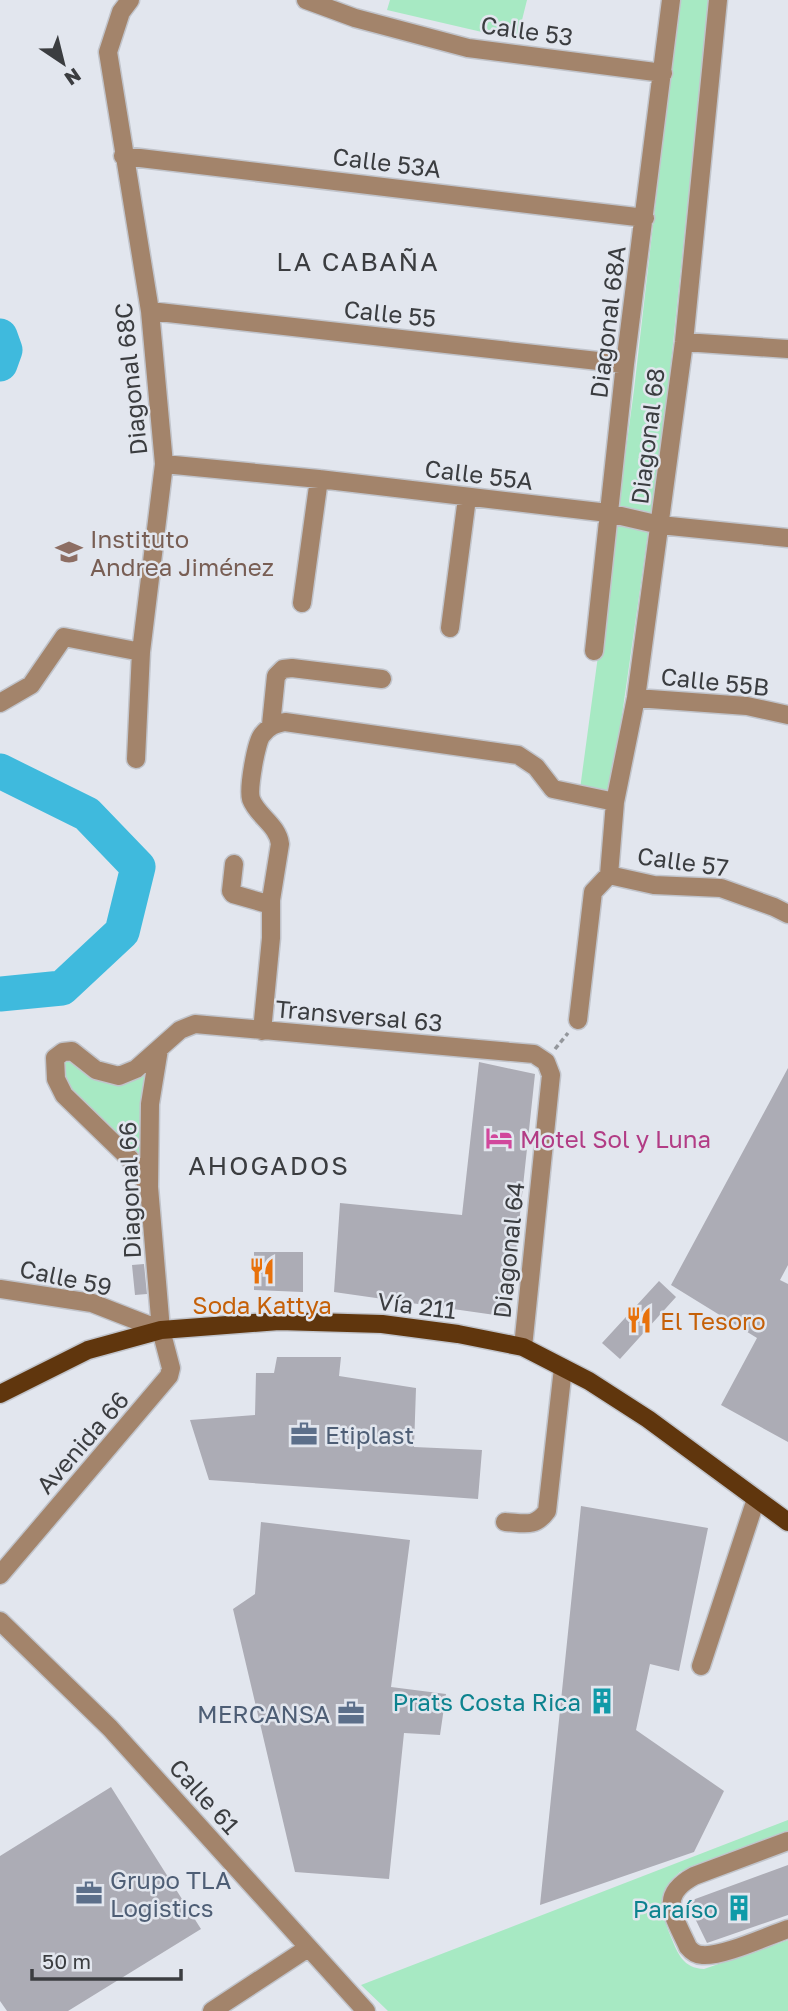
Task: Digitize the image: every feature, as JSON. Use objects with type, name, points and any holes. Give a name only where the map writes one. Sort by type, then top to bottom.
[{"type":"main road","name":"Vía 211","points":[[0,1394],[88,1350],[162,1330],[278,1321],[382,1324],[458,1334],[523,1347],[563,1368],[648,1419],[788,1522]]},
{"type":"street","name":"Diagonal 68C","points":[[131,0],[121,12],[108,52],[150,312],[164,464],[141,652],[136,759]]},
{"type":"street","name":"Calle 53","points":[[306,0],[355,18],[468,48],[663,73]]},
{"type":"street","name":"Diagonal 68A","points":[[594,651],[625,364],[671,0]]},
{"type":"street","name":"Diagonal 68","points":[[609,875],[615,802],[636,698],[684,341],[718,0]]},
{"type":"street","name":"Calle 53A","points":[[123,156],[645,218]]},
{"type":"street","name":"Calle 55","points":[[150,312],[625,364]]},
{"type":"street","points":[[684,341],[788,349]]},
{"type":"street","name":"Calle 55A","points":[[164,464],[608,513],[660,525],[788,538]]},
{"type":"street","points":[[302,603],[319,479]]},
{"type":"street","points":[[450,628],[467,498]]},
{"type":"street","points":[[0,703],[31,685],[64,637],[141,652]]},
{"type":"street","points":[[271,725],[276,676],[283,669],[382,679]]},
{"type":"street","name":"Calle 55B","points":[[636,698],[747,706],[788,715]]},
{"type":"street","points":[[262,1031],[271,938],[271,900],[280,844],[279,836],[252,802],[249,790],[259,737],[271,725],[285,722],[303,723],[519,755],[536,767],[553,789],[615,802]]},
{"type":"street","points":[[234,864],[233,894],[264,903],[271,900]]},
{"type":"street","points":[[578,1020],[593,892],[609,875]]},
{"type":"street","name":"Calle 57","points":[[609,875],[654,885],[721,888],[788,914]]},
{"type":"street","name":"Transversal 63","points":[[149,1186],[130,1159],[64,1095],[56,1079],[55,1058],[63,1052],[72,1051],[96,1070],[119,1076],[136,1069],[180,1030],[195,1024],[534,1054],[548,1069]]},
{"type":"street","name":"Diagonal 66","points":[[159,1049],[150,1104],[149,1186],[162,1330]]},
{"type":"street","name":"Diagonal 64","points":[[523,1347],[548,1069]]},
{"type":"street","name":"Calle 59","points":[[0,1289],[92,1303],[162,1330]]},
{"type":"street","name":"Avenida 66","points":[[0,1575],[169,1376],[171,1367],[162,1330]]},
{"type":"street","points":[[505,1522],[540,1521],[547,1511],[563,1368]]},
{"type":"street","points":[[701,1666],[756,1499]]},
{"type":"street","name":"Calle 61","points":[[0,1621],[110,1728],[366,2011]]},
{"type":"street","points":[[788,1841],[694,1876],[679,1884],[670,1899],[688,1947],[693,1953],[700,1955],[716,1954],[788,1929]]},
{"type":"street","points":[[212,2011],[308,1948]]},
{"type":"path","points":[[548,1069],[578,1020]]},
{"type":"green space","points":[[390,0],[527,0],[517,40],[387,10]]},
{"type":"green space","points":[[679,0],[709,0],[667,401],[611,792],[580,789],[634,390]]},
{"type":"green space","points":[[65,1056],[93,1074],[148,1067],[144,1165],[67,1091],[59,1064]]},
{"type":"green space","points":[[788,1820],[788,1831],[680,1872],[667,1887],[663,1911],[676,1949],[686,1963],[697,1968],[704,1969],[788,1940],[788,2011],[388,2011],[361,1985]]},
{"type":"building","name":"Motel Sol y Luna","points":[[479,1062],[535,1074],[509,1317],[334,1292],[340,1203],[462,1215]]},
{"type":"building","points":[[788,1068],[788,1265],[780,1280],[788,1284],[788,1442],[721,1405],[757,1338],[671,1285]]},
{"type":"building","points":[[254,1252],[303,1252],[303,1292],[254,1290]]},
{"type":"building","points":[[144,1264],[147,1294],[135,1295],[132,1265]]},
{"type":"building","name":"El Tesoro","points":[[659,1281],[676,1297],[620,1359],[602,1343]]},
{"type":"building","name":"Etiplast","points":[[277,1357],[341,1357],[339,1376],[416,1388],[414,1447],[482,1450],[478,1499],[209,1480],[190,1420],[255,1415],[256,1373],[274,1373]]},
{"type":"building","name":"Prats Costa Rica","points":[[581,1506],[708,1528],[679,1671],[650,1664],[636,1730],[724,1791],[694,1852],[540,1905]]},
{"type":"building","name":"MERCANSA","points":[[261,1522],[410,1540],[391,1687],[446,1694],[440,1735],[404,1733],[389,1879],[295,1872],[233,1609],[255,1594]]},
{"type":"building","name":"Grupo TLA Logistics","points":[[111,1787],[201,1929],[68,2011],[7,2011],[0,2001],[0,1856]]},
{"type":"building","name":"Paraíso","points":[[788,1865],[788,1915],[707,1943],[687,1902]]},
{"type":"waterway","points":[[0,336],[5,350],[0,364]]},
{"type":"waterway","points":[[0,771],[87,814],[138,867],[122,932],[62,988],[0,994]]},
{"type":"place","name":"Instituto Andrea Jiménez","points":[[69,552]]},
{"type":"place","name":"Motel Sol y Luna","points":[[499,1138]]},
{"type":"place","name":"Soda Kattya","points":[[262,1271]]},
{"type":"place","name":"El Tesoro","points":[[639,1320]]},
{"type":"place","name":"Etiplast","points":[[304,1434]]},
{"type":"place","name":"Prats Costa Rica","points":[[602,1701]]},
{"type":"place","name":"MERCANSA","points":[[351,1713]]},
{"type":"place","name":"Grupo TLA Logistics","points":[[89,1893]]},
{"type":"place","name":"Paraíso","points":[[739,1908]]},
{"type":"district","name":"LA CABAÑA","points":[[358,261]]},
{"type":"district","name":"AHOGADOS","points":[[269,1165]]}]
